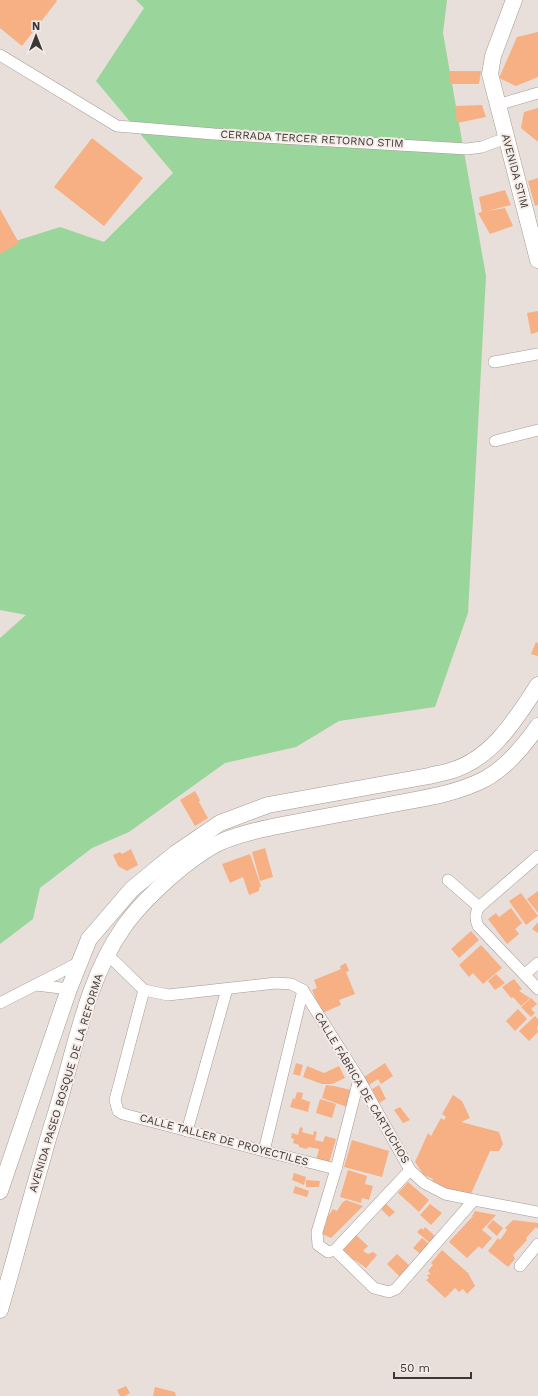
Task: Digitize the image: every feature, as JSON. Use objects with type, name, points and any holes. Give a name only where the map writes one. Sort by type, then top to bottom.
[{"type":"main road","name":"AVENIDA STIM","points":[[514,0],[493,56],[490,74],[538,260]]},
{"type":"main road","name":"AVENIDA PASEO BOSQUE DE LA REFORMA","points":[[0,1191],[69,990],[89,939],[132,889],[176,853],[220,823],[268,805],[429,776],[452,771],[468,763],[481,755],[503,736],[513,724],[538,685]]},
{"type":"main road","name":"AVENIDA PASEO BOSQUE DE LA REFORMA","points":[[0,1310],[93,984],[107,954],[124,927],[140,908],[187,863],[221,842],[282,824],[438,796],[473,785],[487,778],[511,759],[538,726]]},
{"type":"main road","points":[[304,799],[298,806],[297,810],[299,817],[304,821]]},
{"type":"main road","points":[[276,804],[286,808],[288,813],[282,824]]},
{"type":"main road","points":[[53,1036],[61,1049],[73,1050]]},
{"type":"main road","points":[[45,1060],[49,1058],[59,1060],[67,1071]]},
{"type":"street","name":"CERRADA TERCER RETORNO STIM","points":[[0,55],[117,126],[214,134],[468,149],[482,147],[506,138]]},
{"type":"street","points":[[497,104],[538,93]]},
{"type":"street","points":[[494,362],[538,354]]},
{"type":"street","points":[[495,441],[538,430]]},
{"type":"street","points":[[538,856],[479,907],[475,913],[475,920],[478,926],[538,989]]},
{"type":"street","points":[[448,880],[479,907]]},
{"type":"street","points":[[107,954],[144,990],[168,995],[276,983],[291,984],[303,990],[264,1152]]},
{"type":"street","points":[[0,1003],[80,962]]},
{"type":"street","points":[[525,974],[538,963]]},
{"type":"street","points":[[36,985],[69,990]]},
{"type":"street","points":[[187,1131],[227,989]]},
{"type":"street","name":"CALLE TALLER DE PROYECTILES","points":[[144,990],[115,1100],[118,1110],[123,1114],[264,1152],[336,1169]]},
{"type":"street","name":"CALLE FÁBRICA DE CARTUCHOS","points":[[303,990],[359,1079],[410,1170],[424,1183],[445,1194],[538,1212]]},
{"type":"street","points":[[359,1079],[318,1232],[318,1245],[328,1252],[336,1250],[410,1170]]},
{"type":"street","points":[[336,1250],[374,1288],[389,1292],[396,1289],[474,1200]]},
{"type":"street","points":[[520,1266],[538,1244]]},
{"type":"green space","points":[[136,0],[447,0],[443,33],[486,276],[468,613],[435,707],[339,721],[296,747],[225,763],[129,832],[92,848],[40,888],[33,919],[0,944],[0,638],[26,615],[0,610],[0,246],[60,227],[104,242],[173,173],[96,81],[144,8]]},
{"type":"building","points":[[0,0],[57,1],[22,46],[0,28]]},
{"type":"building","points":[[538,32],[538,77],[516,86],[499,78],[517,37]]},
{"type":"building","points":[[450,71],[481,71],[479,84],[449,84]]},
{"type":"building","points":[[482,105],[486,117],[457,123],[455,106]]},
{"type":"building","points":[[538,108],[538,142],[521,128],[524,112]]},
{"type":"building","points":[[92,138],[143,178],[104,226],[54,187]]},
{"type":"building","points":[[538,178],[538,205],[535,206],[528,181]]},
{"type":"building","points":[[505,190],[511,205],[487,211],[505,208],[513,226],[490,234],[478,213],[482,212],[479,197]]},
{"type":"building","points":[[0,209],[19,243],[0,254]]},
{"type":"building","points":[[538,311],[538,332],[531,334],[527,313]]},
{"type":"building","points":[[536,642],[538,643],[538,656],[531,654]]},
{"type":"building","points":[[195,791],[208,818],[195,826],[180,800]]},
{"type":"building","points":[[265,848],[273,877],[260,881],[252,852]]},
{"type":"building","points":[[131,849],[138,865],[127,871],[118,866],[113,855],[120,852],[122,854]]},
{"type":"building","points":[[250,854],[261,886],[259,891],[249,895],[243,877],[230,883],[222,864]]},
{"type":"building","points":[[538,891],[538,913],[527,899]]},
{"type":"building","points":[[521,893],[538,916],[526,925],[509,901]]},
{"type":"building","points":[[511,908],[522,923],[515,929],[519,934],[507,944],[488,919],[496,913],[499,917]]},
{"type":"building","points":[[538,922],[538,933],[532,929]]},
{"type":"building","points":[[471,931],[479,940],[459,958],[451,949]]},
{"type":"building","points":[[481,945],[502,968],[483,984],[473,973],[469,977],[459,965]]},
{"type":"building","points":[[346,963],[349,971],[346,972],[355,994],[339,1000],[341,1005],[322,1013],[312,990],[317,988],[314,980],[341,969],[340,966]]},
{"type":"building","points":[[496,974],[505,983],[495,990],[488,981]]},
{"type":"building","points":[[514,979],[522,989],[519,991],[530,998],[521,1006],[513,997],[511,998],[502,987]]},
{"type":"building","points":[[531,998],[537,1004],[531,1009],[535,1013],[531,1017],[521,1007]]},
{"type":"building","points":[[518,1009],[527,1019],[515,1031],[506,1021]]},
{"type":"building","points":[[535,1016],[538,1019],[538,1032],[529,1041],[519,1031]]},
{"type":"building","points":[[296,1063],[303,1065],[300,1076],[293,1074]]},
{"type":"building","points":[[385,1063],[393,1076],[381,1084],[378,1079],[369,1085],[364,1077]]},
{"type":"building","points":[[307,1066],[324,1073],[339,1066],[345,1078],[332,1084],[322,1084],[303,1077]]},
{"type":"building","points":[[326,1085],[351,1090],[347,1107],[322,1098]]},
{"type":"building","points":[[379,1085],[386,1099],[379,1103],[372,1089]]},
{"type":"building","points":[[297,1092],[303,1093],[301,1102],[302,1099],[310,1102],[308,1112],[290,1107]]},
{"type":"building","points":[[453,1095],[462,1101],[470,1118],[461,1122],[499,1132],[503,1144],[499,1151],[490,1151],[471,1194],[466,1192],[464,1196],[432,1182],[433,1179],[424,1175],[415,1162],[428,1133],[431,1136],[441,1118],[444,1120],[446,1117],[442,1114]]},
{"type":"building","points":[[320,1099],[336,1104],[332,1118],[316,1113]]},
{"type":"building","points":[[400,1107],[410,1120],[403,1123],[394,1110]]},
{"type":"building","points":[[300,1127],[303,1128],[302,1132],[313,1135],[314,1131],[317,1132],[315,1140],[323,1142],[325,1136],[336,1139],[329,1163],[316,1160],[319,1149],[308,1147],[307,1149],[299,1147],[299,1145],[293,1143],[294,1139],[291,1138],[292,1133],[298,1135]]},
{"type":"building","points":[[352,1140],[389,1151],[382,1177],[344,1167]]},
{"type":"building","points":[[348,1170],[367,1176],[365,1184],[373,1186],[369,1200],[362,1198],[361,1203],[340,1197]]},
{"type":"building","points":[[294,1173],[306,1177],[304,1185],[292,1180]]},
{"type":"building","points":[[306,1180],[320,1181],[319,1187],[306,1187]]},
{"type":"building","points":[[408,1182],[429,1200],[419,1212],[398,1193]]},
{"type":"building","points":[[295,1186],[309,1191],[307,1197],[293,1193]]},
{"type":"building","points":[[346,1200],[363,1206],[331,1238],[322,1234],[327,1221],[326,1219],[333,1209],[337,1211]]},
{"type":"building","points":[[385,1203],[395,1212],[389,1217],[380,1208]]},
{"type":"building","points":[[430,1204],[442,1213],[431,1225],[420,1215]]},
{"type":"building","points":[[475,1211],[496,1215],[482,1230],[492,1238],[482,1249],[479,1246],[467,1258],[449,1242],[473,1216]]},
{"type":"building","points":[[493,1220],[503,1228],[497,1236],[487,1227]]},
{"type":"building","points":[[513,1220],[538,1223],[538,1229],[536,1227],[526,1238],[527,1240],[513,1255],[515,1259],[508,1267],[488,1251],[498,1238],[500,1240],[507,1230],[505,1228]]},
{"type":"building","points":[[425,1227],[435,1236],[430,1243],[417,1232],[421,1228],[423,1230]]},
{"type":"building","points":[[354,1233],[368,1246],[363,1251],[368,1254],[373,1252],[377,1255],[366,1268],[355,1260],[353,1261],[340,1249]]},
{"type":"building","points":[[422,1238],[430,1245],[422,1255],[413,1248]]},
{"type":"building","points":[[442,1250],[468,1273],[475,1286],[467,1294],[463,1289],[459,1292],[455,1288],[445,1298],[426,1280],[429,1278],[427,1275],[431,1274],[428,1271],[433,1265],[431,1263]]},
{"type":"building","points":[[397,1254],[410,1266],[400,1277],[387,1264]]},
{"type":"building","points":[[126,1386],[130,1393],[125,1396],[120,1396],[117,1390]]},
{"type":"building","points":[[155,1387],[175,1392],[176,1396],[153,1396]]}]
